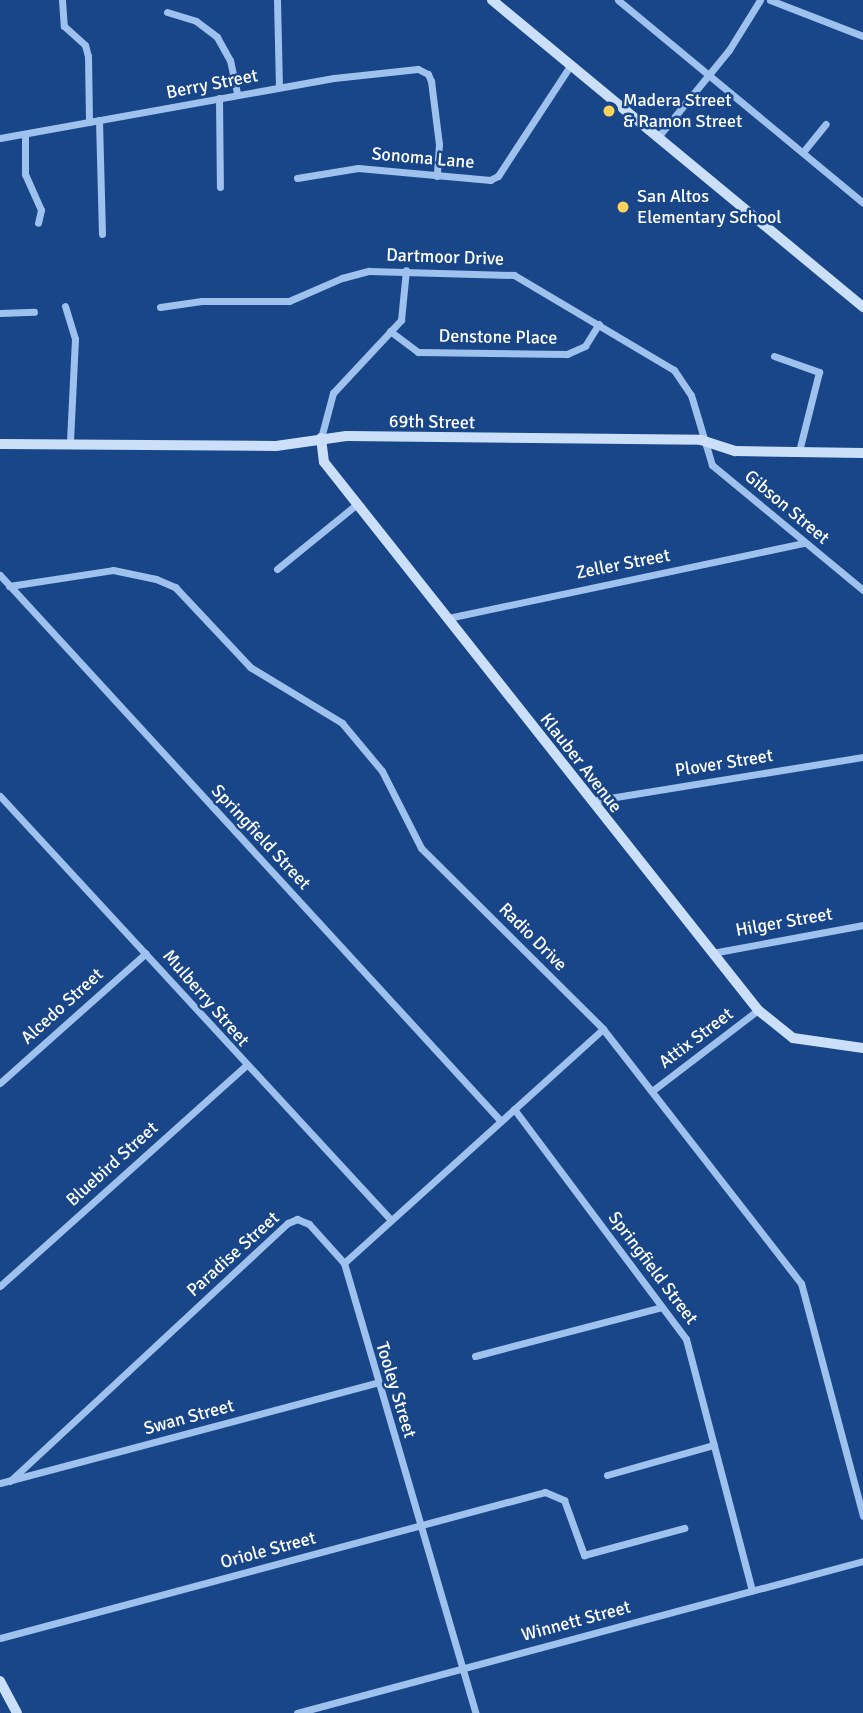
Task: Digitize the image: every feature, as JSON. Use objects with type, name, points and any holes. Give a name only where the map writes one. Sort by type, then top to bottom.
[{"type":"street","points":[[62,0],[64,26],[85,45],[88,56],[89,122]]},
{"type":"street","points":[[277,0],[279,87]]},
{"type":"street","points":[[492,0],[863,307]]},
{"type":"street","points":[[618,0],[863,203]]},
{"type":"street","points":[[658,137],[710,76],[760,0]]},
{"type":"street","points":[[770,0],[863,36]]},
{"type":"street","points":[[167,12],[196,21],[217,37],[230,60],[237,94]]},
{"type":"street","name":"Sonoma Lane","points":[[297,178],[358,168],[490,180],[498,176],[570,66]]},
{"type":"street","name":"Berry Street","points":[[0,138],[395,68],[428,74],[439,144],[437,176]]},
{"type":"street","points":[[219,98],[220,187]]},
{"type":"street","points":[[99,120],[102,234]]},
{"type":"street","points":[[803,152],[825,124]]},
{"type":"street","points":[[25,134],[25,174],[41,210],[38,223]]},
{"type":"street","points":[[321,438],[333,393],[390,331],[405,310],[406,270]]},
{"type":"street","name":"Dartmoor Drive","points":[[160,307],[202,301],[289,301],[351,275],[406,270],[508,274],[599,324],[679,375],[694,401],[701,440]]},
{"type":"street","points":[[65,306],[75,339],[70,442]]},
{"type":"street","points":[[0,313],[34,312]]},
{"type":"street","name":"Denstone Place","points":[[390,331],[418,352],[567,354],[585,346],[599,324]]},
{"type":"street","points":[[774,356],[819,372],[799,450]]},
{"type":"street","name":"69th Street","points":[[0,444],[70,442],[276,446],[321,438],[701,440],[735,452],[799,450],[863,453]]},
{"type":"street","name":"Klauber Avenue","points":[[321,438],[324,462],[758,1010],[793,1038],[863,1048]]},
{"type":"street","name":"Gibson Street","points":[[701,440],[712,465],[863,590]]},
{"type":"street","points":[[278,569],[357,504]]},
{"type":"street","name":"Zeller Street","points":[[448,618],[804,543]]},
{"type":"street","name":"Radio Drive","points":[[9,586],[113,570],[143,575],[175,587],[250,667],[342,723],[382,771],[421,848],[603,1029],[801,1283],[863,1516]]},
{"type":"street","name":"Springfield Street","points":[[0,575],[500,1119]]},
{"type":"street","name":"Plover Street","points":[[590,801],[863,757]]},
{"type":"street","name":"Mulberry Street","points":[[0,796],[146,953],[245,1066],[390,1219]]},
{"type":"street","name":"Hilger Street","points":[[712,953],[863,925]]},
{"type":"street","name":"Alcedo Street","points":[[0,1083],[146,953]]},
{"type":"street","name":"Attix Street","points":[[652,1091],[758,1010]]},
{"type":"street","points":[[344,1263],[500,1119],[603,1029]]},
{"type":"street","name":"Bluebird Street","points":[[0,1286],[245,1066]]},
{"type":"street","name":"Springfield Street","points":[[514,1109],[687,1339],[752,1590]]},
{"type":"street","name":"Paradise Street","points":[[10,1481],[288,1223],[297,1219],[309,1224],[344,1263]]},
{"type":"street","name":"Tooley Street","points":[[344,1263],[377,1383],[464,1668]]},
{"type":"street","points":[[475,1356],[662,1307]]},
{"type":"street","name":"Swan Street","points":[[0,1483],[377,1383]]},
{"type":"street","points":[[607,1475],[714,1445]]},
{"type":"street","name":"Oriole Street","points":[[0,1638],[545,1492],[564,1500],[584,1555],[684,1528]]},
{"type":"street","name":"Winnett Street","points":[[297,1713],[863,1561]]},
{"type":"street","points":[[464,1668],[476,1713]]},
{"type":"street","points":[[0,1681],[18,1713]]},
{"type":"place","name":"Madera Street & Ramon Street","points":[[609,111]]},
{"type":"place","name":"San Altos Elementary School","points":[[623,207]]}]
